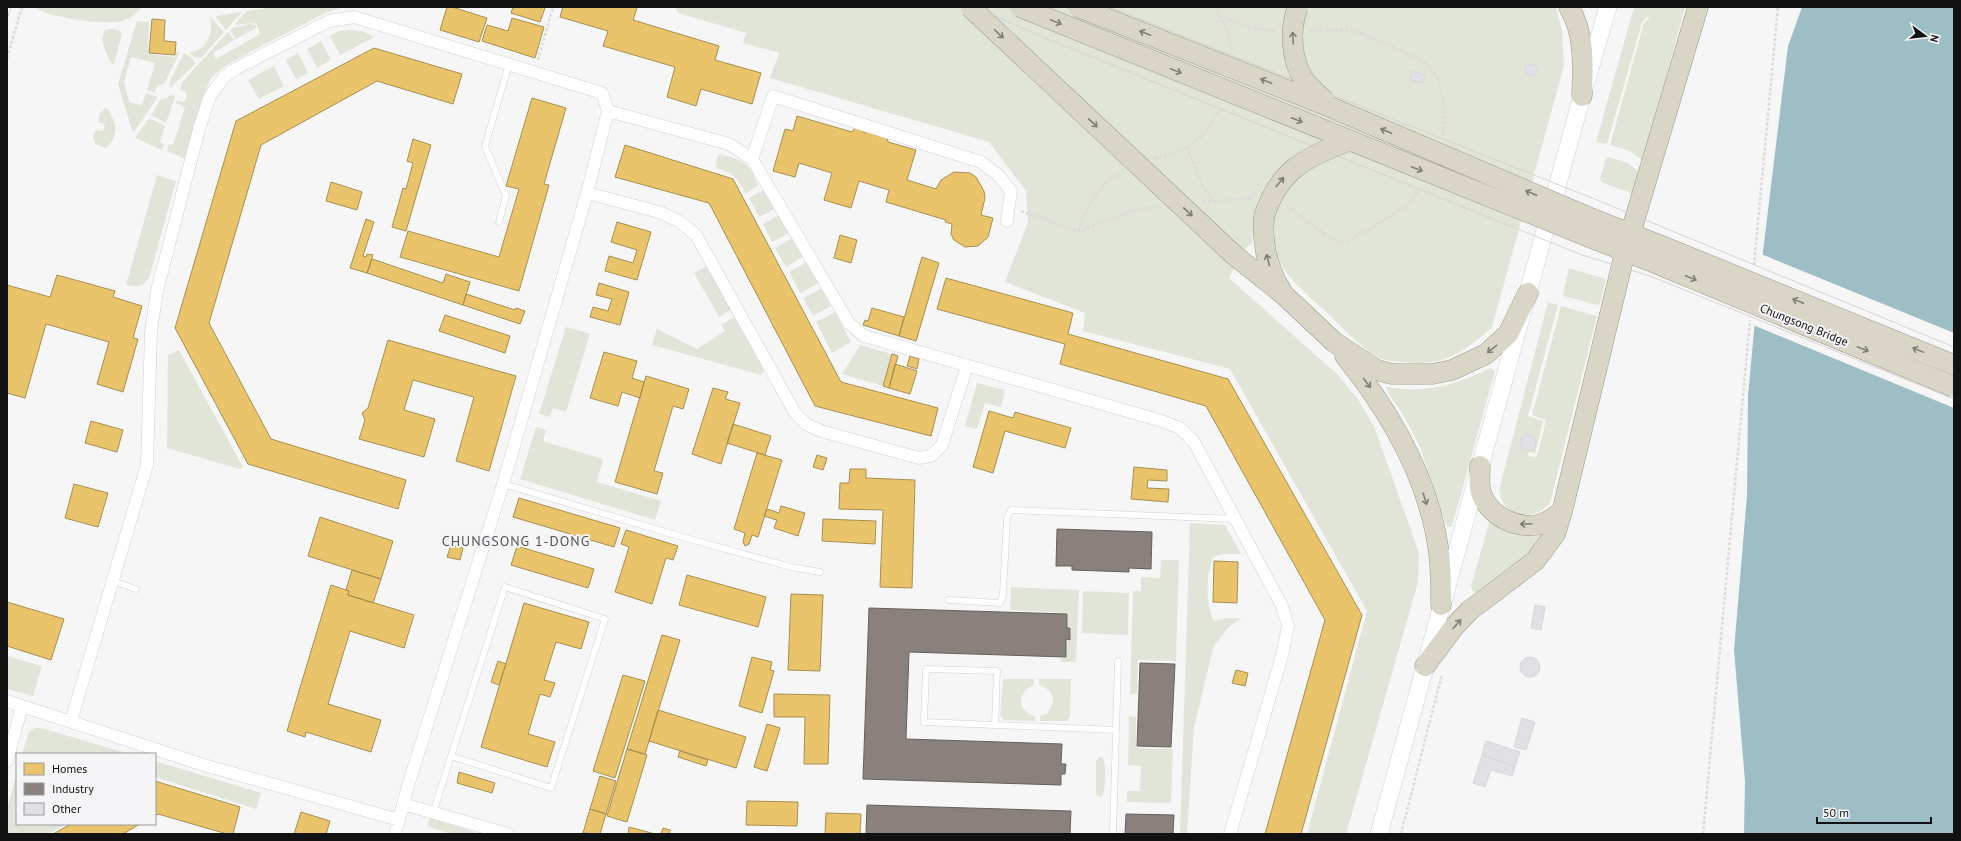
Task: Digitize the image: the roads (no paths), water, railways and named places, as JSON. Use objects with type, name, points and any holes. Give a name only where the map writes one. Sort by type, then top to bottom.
[{"type":"highway","points":[[970,7],[1234,255],[1284,295],[1334,342],[1372,390],[1395,428],[1415,470],[1434,527],[1439,552],[1441,605]]},
{"type":"highway","points":[[1020,7],[1349,141],[1591,228],[1658,255]]},
{"type":"highway","points":[[1078,7],[1330,107],[1591,228]]},
{"type":"highway","points":[[1298,7],[1292,29],[1297,64],[1305,81],[1330,107]]},
{"type":"highway","points":[[1569,7],[1574,15],[1580,37],[1583,62],[1582,96]]},
{"type":"highway","points":[[1433,670],[1454,627],[1469,611],[1535,561],[1555,534],[1562,512],[1628,243],[1698,7]]},
{"type":"highway","points":[[1284,295],[1268,262],[1263,232],[1264,218],[1269,202],[1276,187],[1300,164],[1328,149],[1349,141]]},
{"type":"highway","name":"Chungsong Bridge","points":[[1658,255],[1954,365]]},
{"type":"highway","name":"Chungsong Bridge","points":[[1658,255],[1954,387]]},
{"type":"highway","points":[[1334,342],[1377,370],[1392,374],[1432,374],[1452,370],[1486,354],[1508,334],[1528,293]]},
{"type":"highway","points":[[1480,466],[1480,488],[1488,506],[1499,516],[1512,523],[1524,525],[1546,522],[1562,512]]},
{"type":"main road","points":[[1379,834],[1433,670],[1441,605],[1608,7]]},
{"type":"street","points":[[71,721],[147,465],[151,332],[157,291],[199,129],[210,96],[224,77],[237,68],[329,21],[354,17],[602,93],[608,111],[587,193],[503,484],[403,804],[395,834]]},
{"type":"street","points":[[752,159],[773,96],[980,162],[998,175],[1011,191],[1008,221]]},
{"type":"street","points":[[608,111],[729,144],[752,159],[849,323],[854,329],[864,336],[1180,428],[1194,442],[1282,606],[1288,626],[1283,652],[1230,834]]},
{"type":"street","points":[[587,193],[659,212],[679,221],[696,235],[795,413],[806,424],[821,431],[919,458],[931,456],[942,446],[967,366]]},
{"type":"street","points":[[7,701],[204,765],[399,820]]},
{"type":"street","points":[[7,761],[22,706]]},
{"type":"street","points":[[403,804],[508,834]]},
{"type":"lane","points":[[499,222],[506,196],[485,146],[509,64]]},
{"type":"lane","points":[[503,484],[686,538],[791,567],[820,572]]},
{"type":"lane","points":[[949,600],[1000,603],[1003,594],[1006,518],[1012,510],[1236,519]]},
{"type":"lane","points":[[113,581],[136,589]]},
{"type":"lane","points":[[433,813],[451,756],[505,587],[605,619],[551,788],[451,756]]},
{"type":"lane","points":[[1113,834],[1118,661]]},
{"type":"lane","points":[[995,725],[997,671],[926,669],[924,722],[995,725],[1116,730]]},
{"type":"water","points":[[1802,7],[1954,7],[1954,834],[1744,834],[1745,781],[1734,650],[1747,495],[1748,396],[1756,309],[1788,46]]},
{"type":"tram line","points":[[7,20],[11,7]]},
{"type":"tram line","points":[[976,7],[1033,33],[1582,255],[1650,276],[1954,399]]},
{"type":"tram line","points":[[1110,7],[1597,200],[1954,347]]},
{"type":"district","name":"CHUNGSONG 1-DONG","points":[[516,541]]}]
